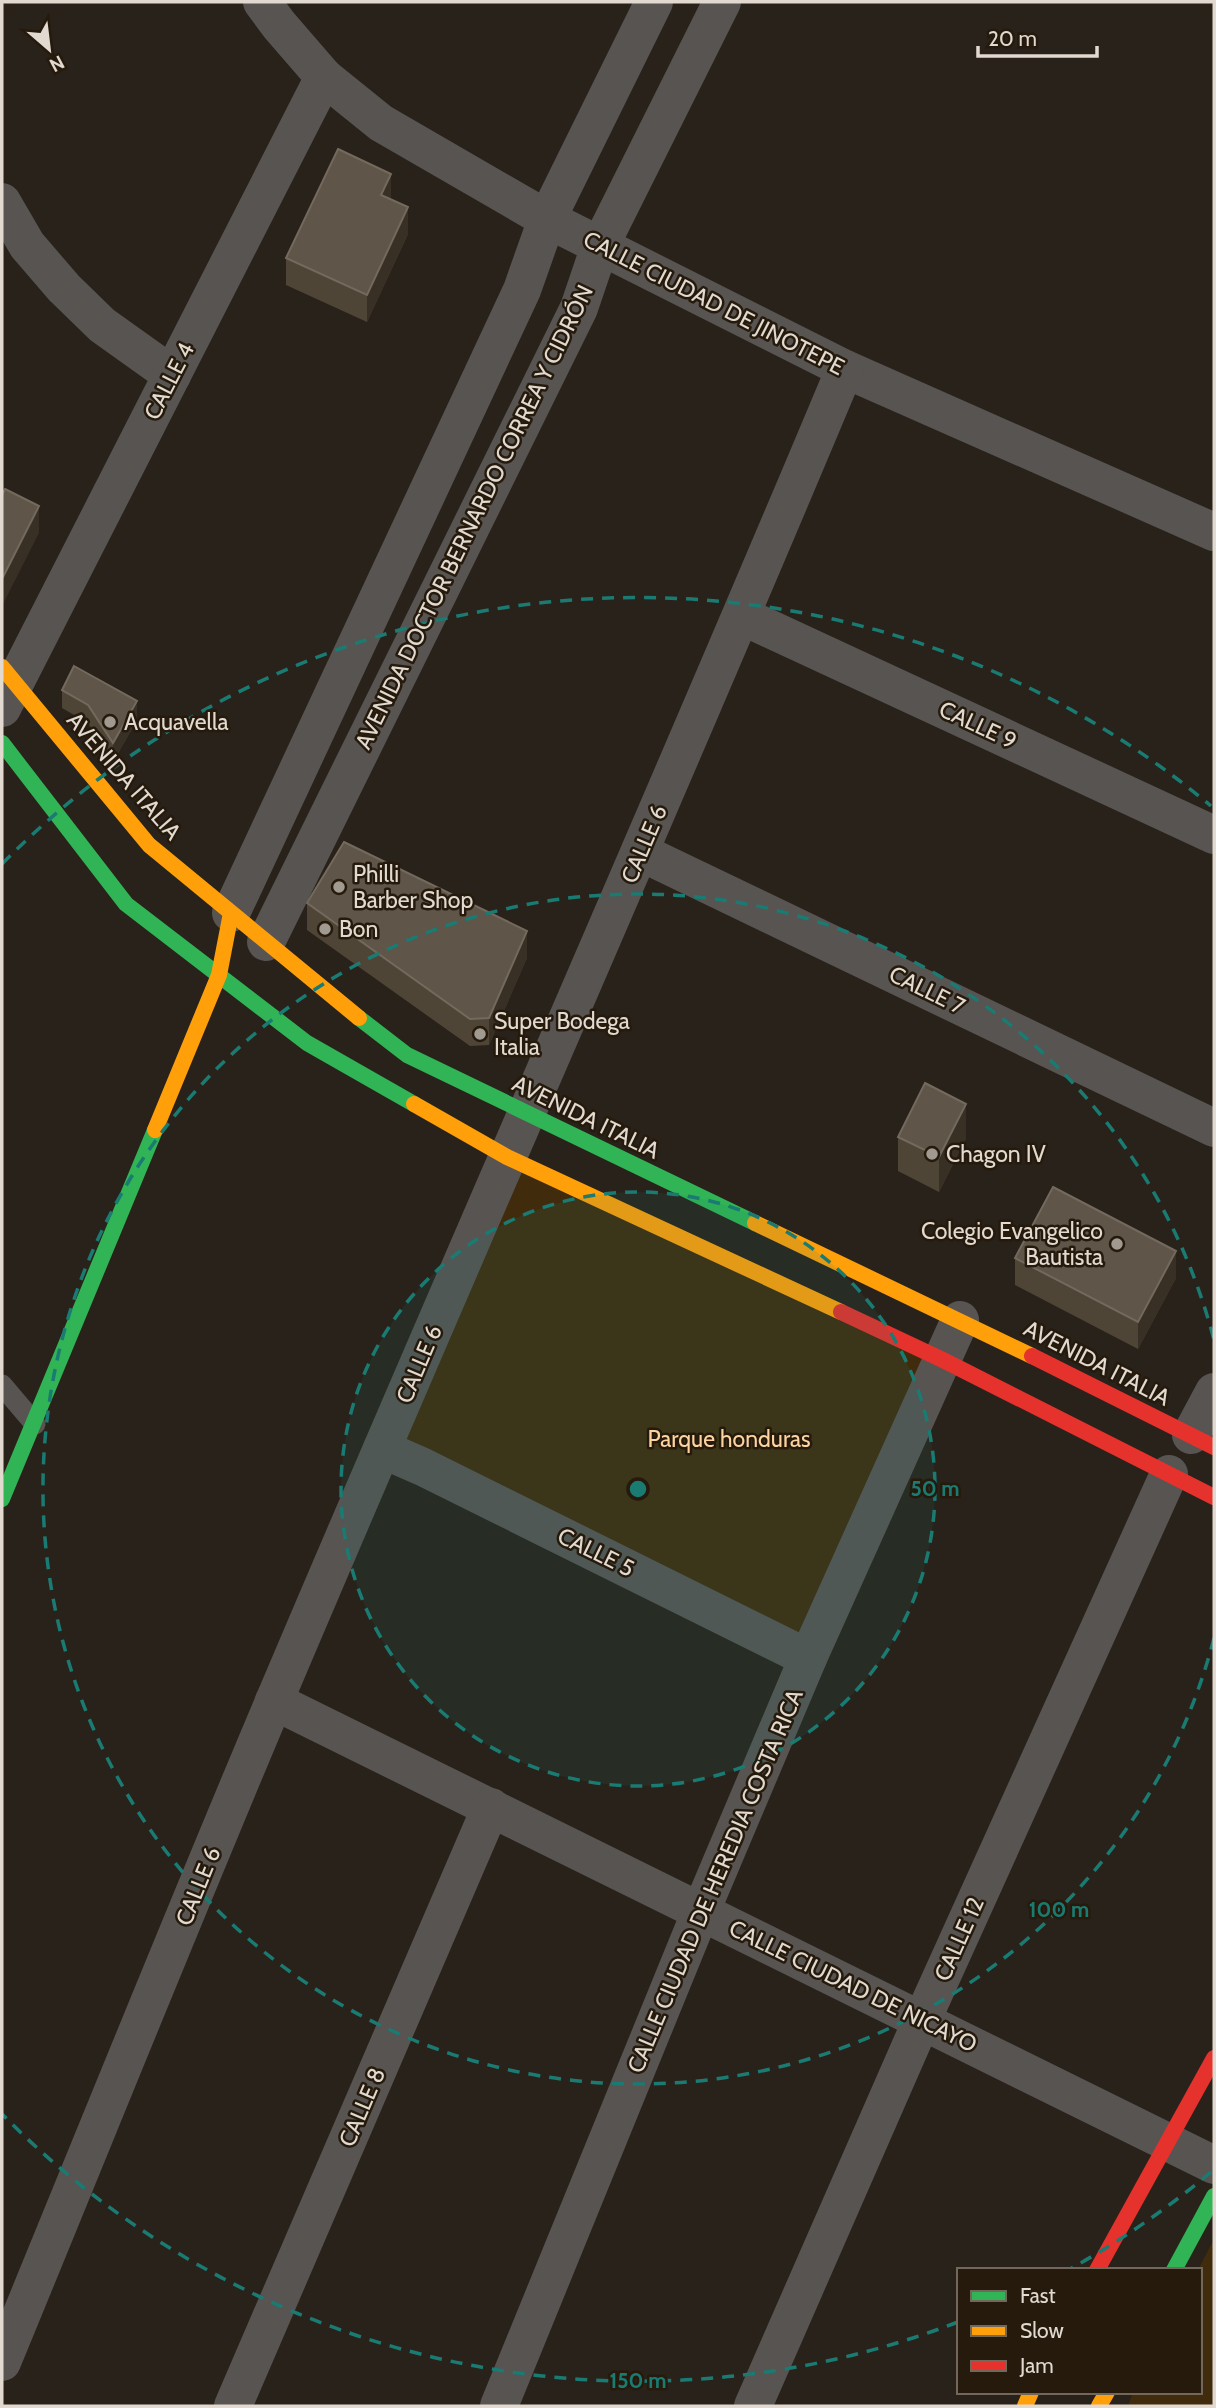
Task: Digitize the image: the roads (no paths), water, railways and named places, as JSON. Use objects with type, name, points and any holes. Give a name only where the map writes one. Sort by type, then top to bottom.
[{"type":"street","name":"CALLE CIUDAD DE JINOTEPE","points":[[262,2],[324,77],[381,123],[547,219],[845,369],[1214,532]]},
{"type":"street","points":[[2,1499],[219,975],[231,914],[522,290],[547,219],[654,2]]},
{"type":"street","name":"AVENIDA DOCTOR BERNARDO CORREA Y CIDRÓN","points":[[219,975],[254,951],[579,308],[600,246],[722,2]]},
{"type":"street","name":"CALLE 4","points":[[6,686],[172,375],[324,77]]},
{"type":"street","points":[[2,202],[27,245],[64,288],[102,325],[172,375]]},
{"type":"street","name":"CALLE 6","points":[[2,2362],[274,1701],[742,616],[845,369]]},
{"type":"street","name":"CALLE 9","points":[[742,616],[1214,835]]},
{"type":"street","name":"AVENIDA ITALIA","points":[[6,686],[149,845],[231,914],[254,951],[323,990],[407,1055],[960,1320],[1203,1441]]},
{"type":"street","points":[[2,743],[126,904],[307,1043],[507,1157],[943,1360],[1214,1497]]},
{"type":"street","name":"CALLE 7","points":[[640,852],[1214,1128]]},
{"type":"street","name":"CALLE CIUDAD DE HEREDIA COSTA RICA","points":[[499,2406],[808,1657],[960,1320]]},
{"type":"street","points":[[1203,1441],[1214,1392]]},
{"type":"street","name":"CALLE 5","points":[[382,1449],[808,1657]]},
{"type":"street","name":"CALLE 12","points":[[753,2406],[922,2020],[1169,1474]]},
{"type":"street","name":"CALLE CIUDAD DE NICAYO","points":[[274,1701],[1214,2165]]},
{"type":"street","name":"CALLE 8","points":[[233,2406],[491,1807]]},
{"type":"street","points":[[1098,2268],[1214,2058]]},
{"type":"street","points":[[1175,2268],[1214,2196]]},
{"type":"lane","points":[[2,1385],[35,1424]]},
{"type":"place","name":"Acquavella","points":[[110,722]]},
{"type":"place","name":"Philli Barber Shop","points":[[339,887]]},
{"type":"place","name":"Bon","points":[[325,929]]},
{"type":"place","name":"Super Bodega Italia","points":[[480,1034]]},
{"type":"place","name":"Chagon IV","points":[[932,1154]]},
{"type":"place","name":"Colegio Evangelico Bautista","points":[[1117,1244]]},
{"type":"park label","name":"Parque honduras","points":[[729,1439]]}]
